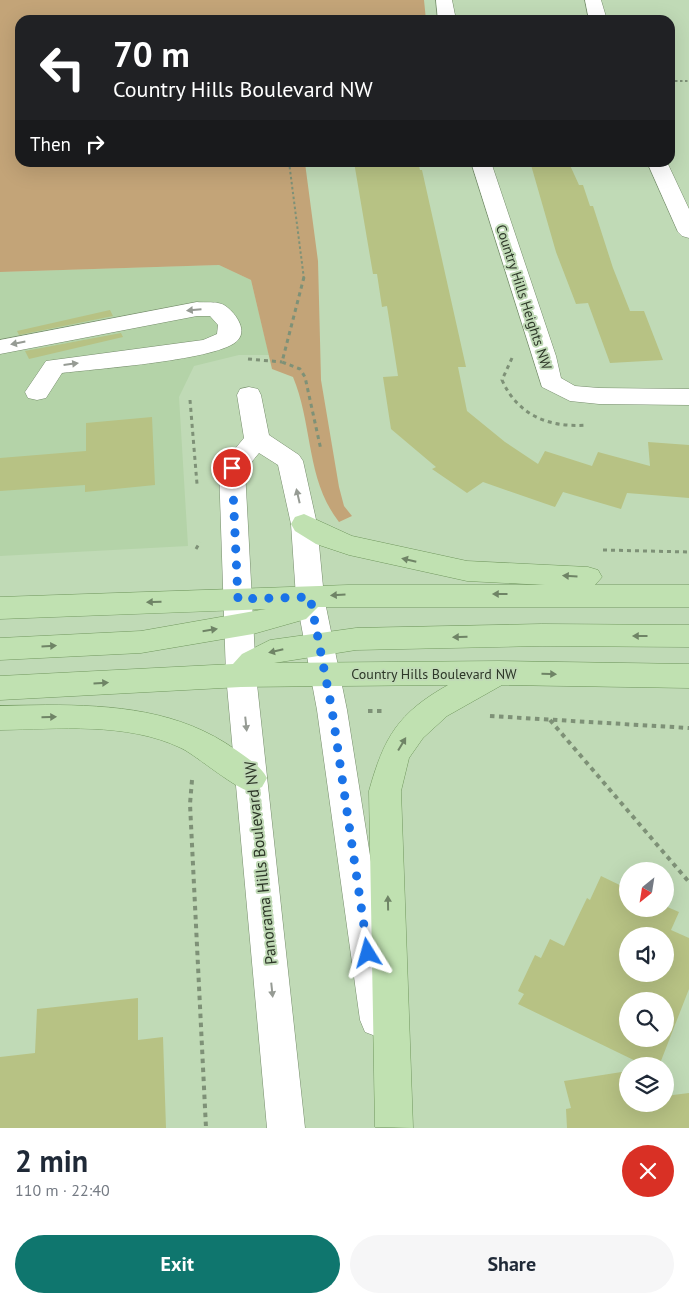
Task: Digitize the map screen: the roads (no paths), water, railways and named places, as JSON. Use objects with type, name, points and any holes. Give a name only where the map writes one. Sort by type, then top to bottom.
[{"type":"main road","points":[[304,524],[326,537],[350,545],[467,571],[689,583]]},
{"type":"main road","points":[[0,608],[238,612],[282,616],[296,611],[310,597],[466,594],[689,596]]},
{"type":"main road","points":[[0,649],[141,642],[238,612]]},
{"type":"main road","points":[[322,659],[366,638],[542,635],[689,636]]},
{"type":"main road","name":"Country Hills Boulevard NW","points":[[0,688],[241,675],[322,659],[500,673],[689,676]]},
{"type":"main road","points":[[394,1127],[385,791],[394,757],[414,724],[452,697],[500,673]]},
{"type":"main road","points":[[0,718],[64,717],[150,726],[189,737],[251,778]]},
{"type":"street","points":[[444,0],[446,15]]},
{"type":"street","points":[[593,0],[597,15]]},
{"type":"street","name":"Country Hills Heights NW","points":[[483,167],[544,356],[550,382],[570,393],[599,396],[689,396]]},
{"type":"street","points":[[659,167],[689,232]]},
{"type":"street","points":[[0,347],[197,309],[216,310],[229,323],[229,337],[208,347],[54,366],[37,392]]},
{"type":"street","points":[[249,395],[257,439],[290,461],[304,524],[310,597],[332,710],[394,1127]]},
{"type":"street","name":"Panorama Hills Boulevard NW","points":[[257,439],[232,468],[238,612],[241,675],[286,1128]]}]
